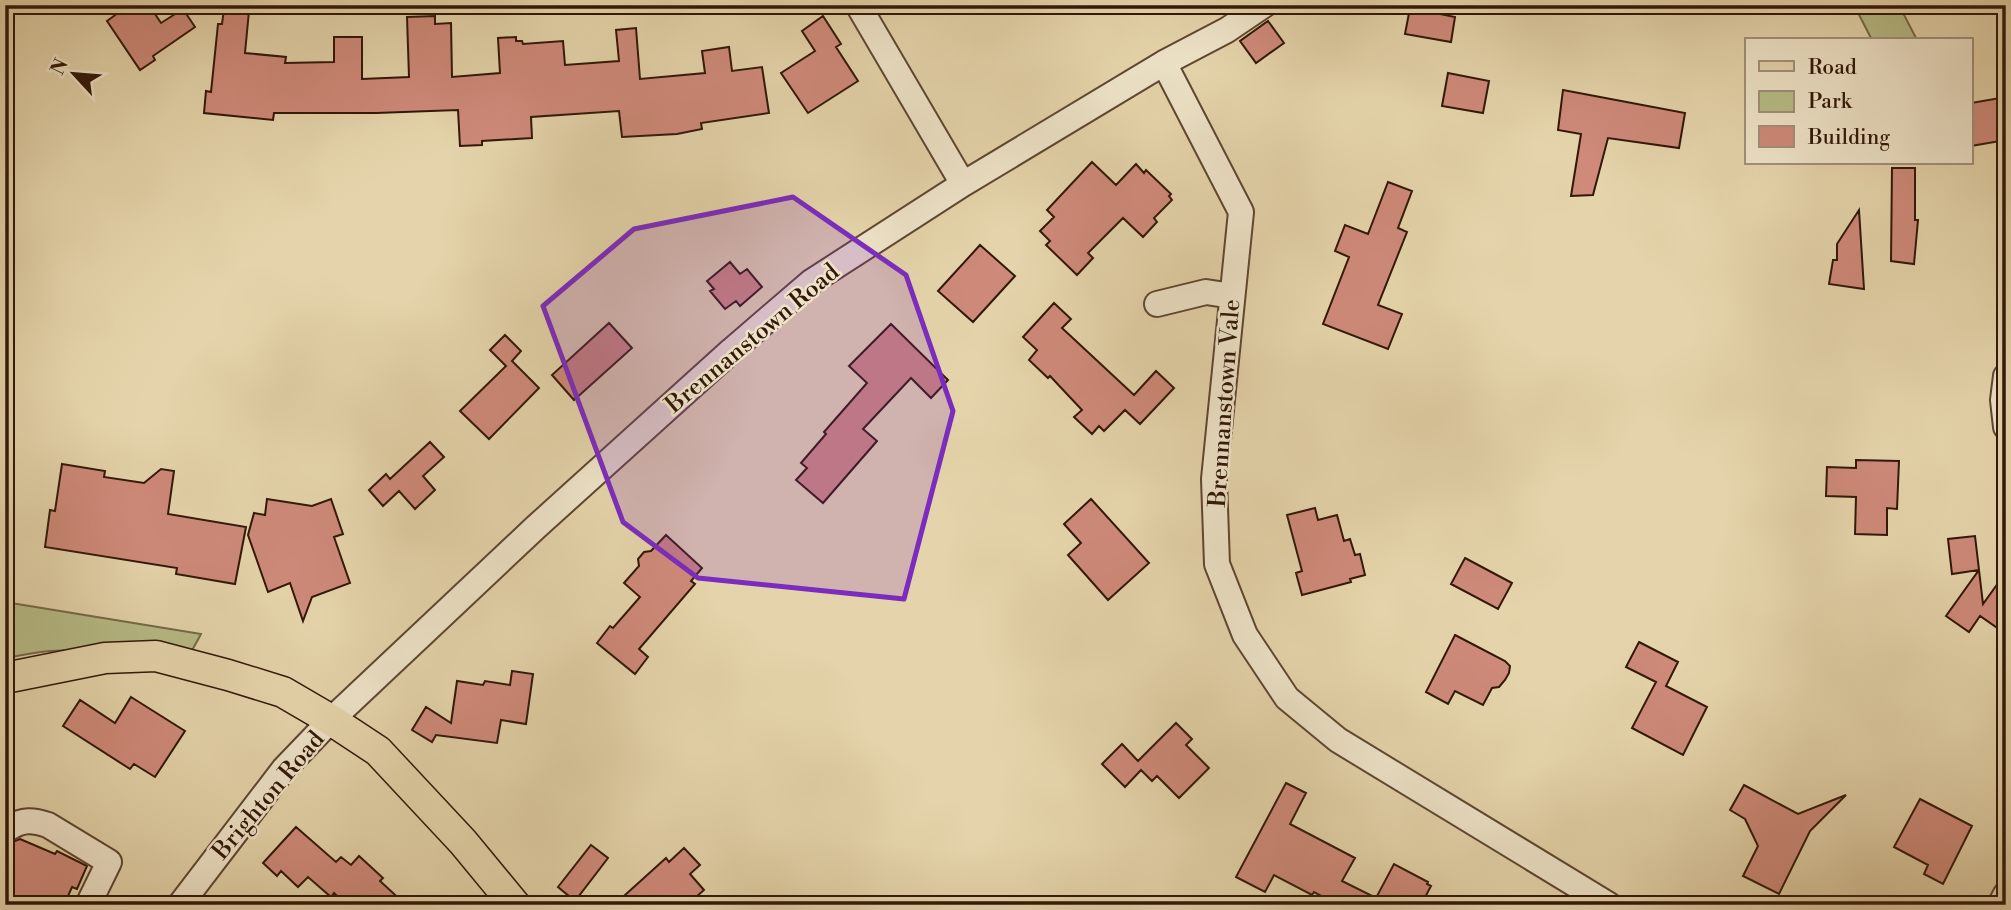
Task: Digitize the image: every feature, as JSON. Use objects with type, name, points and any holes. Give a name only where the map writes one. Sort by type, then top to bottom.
[{"type":"main road","points":[[5,678],[105,658],[156,656],[228,674],[284,692],[378,751],[463,842],[515,905]]},
{"type":"street","points":[[858,5],[963,184]]},
{"type":"street","name":"Brennanstown Road","points":[[331,720],[536,527],[811,282],[963,184],[1164,63],[1227,30],[1264,5]]},
{"type":"street","name":"Brennanstown Vale","points":[[1164,63],[1241,212],[1214,479],[1217,564],[1245,635],[1286,698],[1338,740],[1609,905]]},
{"type":"street","points":[[1157,304],[1206,292],[1232,296]]},
{"type":"street","points":[[2004,388],[2006,427]]},
{"type":"street","name":"Brighton Road","points":[[180,905],[284,769],[331,720]]},
{"type":"street","points":[[9,828],[27,820],[37,821],[109,862],[88,905]]},
{"type":"street","points":[[2000,905],[2006,894]]},
{"type":"highlighted area","points":[[793,197],[906,275],[953,411],[904,599],[698,578],[623,522],[543,306],[634,229]]},
{"type":"green space","points":[[1854,5],[1899,5],[1916,38],[1871,38]]},
{"type":"green space","points":[[5,602],[201,634],[189,656],[73,650],[5,659]]},
{"type":"building","points":[[129,5],[149,5],[161,23],[183,9],[195,27],[153,56],[155,60],[140,70],[107,21]]},
{"type":"building","points":[[1410,8],[1455,17],[1451,42],[1405,34]]},
{"type":"building","points":[[224,9],[249,11],[245,53],[286,57],[285,63],[334,62],[334,37],[362,37],[362,79],[409,77],[407,17],[435,16],[435,24],[451,23],[452,77],[500,73],[498,38],[516,37],[516,41],[522,41],[523,44],[563,41],[565,65],[619,61],[616,30],[636,28],[640,79],[705,73],[702,51],[729,47],[732,71],[762,67],[769,113],[701,123],[702,129],[677,134],[622,137],[619,111],[531,117],[532,138],[482,141],[482,145],[460,146],[458,110],[274,113],[273,120],[204,113],[206,91],[211,92],[218,24],[222,24]]},
{"type":"building","points":[[823,16],[841,44],[836,47],[858,81],[808,113],[781,73],[815,51],[802,31]]},
{"type":"building","points":[[1268,21],[1284,43],[1256,63],[1240,41]]},
{"type":"building","points":[[1448,73],[1489,81],[1483,113],[1442,106]]},
{"type":"building","points":[[1563,90],[1685,113],[1679,148],[1608,138],[1593,195],[1571,196],[1581,134],[1558,130]]},
{"type":"building","points":[[2006,97],[2006,140],[1972,146],[1972,103]]},
{"type":"building","points":[[1092,162],[1116,185],[1136,164],[1171,194],[1169,196],[1172,200],[1154,218],[1157,222],[1143,237],[1123,218],[1088,253],[1093,258],[1077,275],[1046,245],[1050,241],[1040,231],[1054,217],[1047,210]]},
{"type":"building","points":[[1892,168],[1915,168],[1915,220],[1918,220],[1914,264],[1891,261]]},
{"type":"building","points":[[1388,182],[1412,191],[1398,228],[1407,232],[1378,305],[1402,314],[1388,349],[1323,324],[1349,257],[1335,251],[1345,225],[1368,234]]},
{"type":"building","points":[[1859,210],[1864,289],[1829,284],[1833,260],[1837,260],[1837,244]]},
{"type":"building","points":[[980,245],[1015,276],[973,322],[938,291]]},
{"type":"building","points":[[730,262],[740,274],[747,269],[762,287],[740,306],[736,301],[725,309],[710,291],[714,289],[707,281]]},
{"type":"building","points":[[1054,303],[1071,319],[1062,328],[1134,395],[1156,371],[1174,388],[1140,424],[1125,410],[1104,431],[1099,426],[1092,434],[1074,417],[1082,410],[1050,376],[1048,378],[1029,360],[1037,350],[1023,337]]},
{"type":"building","points":[[609,323],[632,348],[574,400],[552,375]]},
{"type":"building","points":[[891,324],[948,380],[931,398],[911,378],[863,429],[877,441],[823,503],[796,480],[807,468],[801,463],[867,383],[849,366]]},
{"type":"building","points":[[505,335],[521,351],[512,361],[539,388],[489,439],[460,411],[506,366],[490,350]]},
{"type":"building","points":[[430,442],[444,457],[423,476],[435,490],[415,509],[399,491],[383,506],[369,490],[386,474],[390,479]]},
{"type":"building","points":[[1856,460],[1899,461],[1897,509],[1887,508],[1887,535],[1855,534],[1856,497],[1826,496],[1827,467],[1856,468]]},
{"type":"building","points":[[62,464],[105,471],[104,477],[144,483],[161,469],[174,471],[168,514],[246,527],[235,584],[176,574],[177,568],[45,547],[50,510],[55,511]]},
{"type":"building","points":[[267,499],[312,506],[331,499],[343,534],[334,537],[350,583],[312,597],[303,621],[290,583],[268,592],[248,535],[254,513],[265,515]]},
{"type":"building","points":[[1091,499],[1149,563],[1108,600],[1068,555],[1081,543],[1064,524]]},
{"type":"building","points":[[1315,508],[1318,520],[1337,515],[1344,541],[1350,539],[1355,555],[1360,554],[1365,575],[1350,579],[1351,582],[1302,595],[1296,573],[1302,571],[1287,515]]},
{"type":"building","points":[[666,535],[702,568],[691,581],[695,584],[639,649],[648,657],[635,674],[597,643],[610,626],[613,628],[640,597],[624,583],[639,566],[638,559],[644,552],[651,551]]},
{"type":"building","points":[[1975,536],[1979,570],[1952,574],[1948,539]]},
{"type":"building","points":[[1465,558],[1512,583],[1498,609],[1451,584]]},
{"type":"building","points":[[1979,570],[1983,604],[2006,572],[2006,634],[1980,616],[1969,632],[1946,616]]},
{"type":"building","points":[[1455,635],[1510,666],[1505,680],[1499,687],[1492,688],[1483,705],[1455,691],[1448,704],[1426,692]]},
{"type":"building","points":[[1639,642],[1678,662],[1666,686],[1707,707],[1683,755],[1632,728],[1656,682],[1626,667]]},
{"type":"building","points":[[512,671],[533,674],[526,724],[501,720],[497,743],[436,735],[432,742],[412,730],[426,707],[451,723],[457,681],[483,685],[485,681],[510,685]]},
{"type":"building","points":[[131,697],[185,731],[155,777],[134,764],[130,769],[63,726],[80,700],[115,723]]},
{"type":"building","points":[[1176,723],[1192,739],[1186,745],[1209,768],[1179,798],[1157,776],[1152,781],[1141,770],[1125,787],[1102,764],[1122,744],[1138,761]]},
{"type":"building","points":[[1286,783],[1306,793],[1290,824],[1355,858],[1342,881],[1376,898],[1394,864],[1431,886],[1421,905],[1338,905],[1274,875],[1265,892],[1236,877]]},
{"type":"building","points":[[1744,785],[1798,814],[1846,795],[1810,831],[1779,894],[1743,876],[1758,846],[1745,819],[1730,810]]},
{"type":"building","points":[[1920,799],[1972,826],[1943,884],[1924,874],[1928,865],[1894,847]]},
{"type":"building","points":[[296,827],[336,862],[341,857],[351,865],[359,856],[383,878],[380,881],[406,905],[347,905],[334,893],[331,897],[308,877],[298,887],[281,871],[277,876],[263,863]]},
{"type":"building","points":[[20,839],[55,854],[57,851],[87,866],[77,889],[72,887],[64,905],[5,905],[5,842]]},
{"type":"building","points":[[591,845],[608,858],[575,901],[558,887]]},
{"type":"building","points":[[684,848],[700,865],[690,874],[704,890],[687,905],[614,905],[666,858],[669,862]]}]
